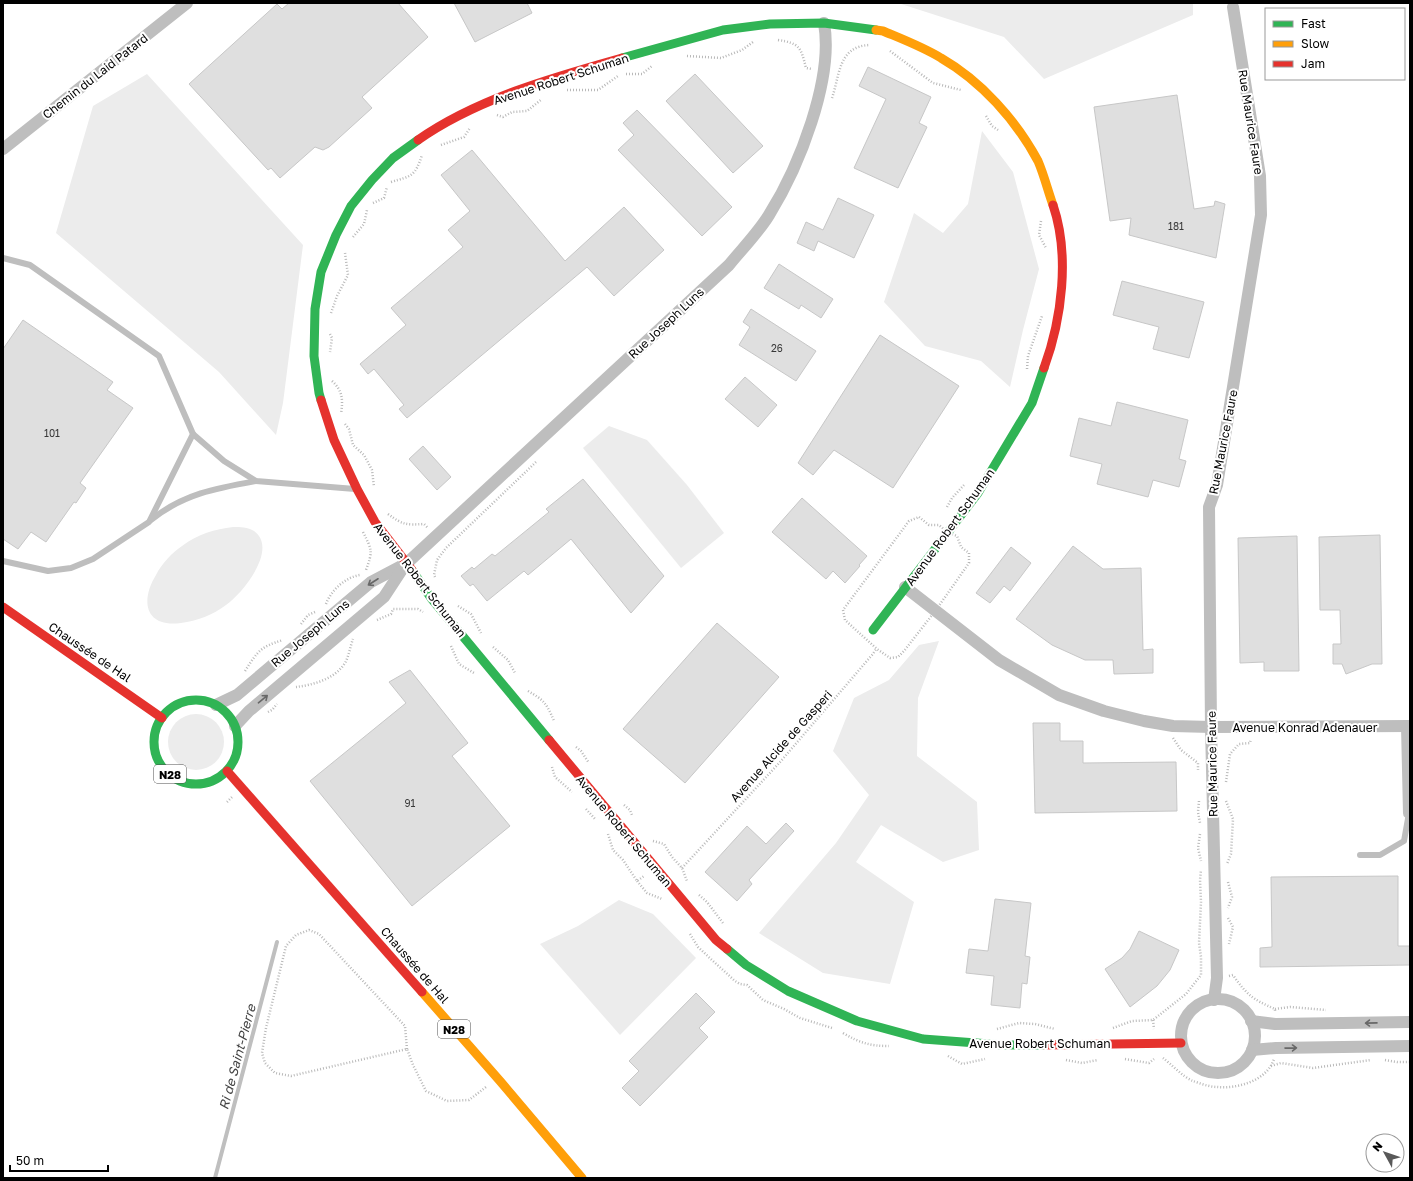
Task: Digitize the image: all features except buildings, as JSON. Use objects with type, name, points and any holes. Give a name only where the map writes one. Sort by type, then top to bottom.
[{"type":"street","name":"Chemin du Laid Patard","points":[[3,149],[187,3]]},
{"type":"street","name":"Rue Maurice Faure","points":[[1214,1000],[1217,978],[1211,727],[1209,507],[1217,485],[1262,215],[1260,176],[1233,7]]},
{"type":"street","name":"Rue Joseph Luns","points":[[235,726],[248,711],[384,597],[407,563],[729,265],[768,216],[793,172],[815,113],[824,70],[826,33],[824,23]]},
{"type":"street","name":"Avenue Robert Schuman","points":[[873,630],[978,493],[1006,448],[1032,403],[1049,355],[1059,313],[1063,273],[1061,248],[1056,214],[1038,162],[1015,125],[996,103],[968,76],[941,58],[883,31],[824,23],[770,24],[723,30],[566,74],[506,95],[457,117],[421,138],[393,158],[372,180],[351,206],[339,229],[321,272],[314,309],[314,356],[319,393],[334,440],[357,489],[380,530],[407,563],[431,598],[716,940],[746,965],[788,992],[857,1021],[923,1039],[1003,1045],[1181,1043]]},
{"type":"street","name":"Rue Joseph Luns","points":[[216,705],[237,694],[371,582],[407,563]]},
{"type":"street","name":"Avenue Konrad Adenauer","points":[[905,587],[999,660],[1059,695],[1104,711],[1144,721],[1173,726],[1408,726],[1409,814]]},
{"type":"street","name":"Chaussée de Hal","points":[[3,607],[162,718]]},
{"type":"street","name":"N28","points":[[198,700],[216,705],[222,708],[230,717],[235,726],[238,736],[238,747],[234,760],[227,771],[210,782],[196,784],[183,782],[173,777],[164,769],[157,757],[154,743],[156,730],[162,718],[169,710],[178,704],[188,701],[198,700]]},
{"type":"street","name":"Chaussée de Hal","points":[[227,771],[242,786],[497,1078],[582,1178]]},
{"type":"street","points":[[1214,1000],[1226,1000],[1236,1004],[1245,1011],[1251,1021],[1254,1030],[1252,1050],[1246,1060],[1237,1068],[1226,1072],[1214,1073],[1203,1070],[1193,1064],[1185,1055],[1181,1043],[1181,1031],[1185,1019],[1192,1010],[1202,1003],[1214,1000]]},
{"type":"street","points":[[1251,1021],[1275,1024],[1410,1022]]},
{"type":"street","points":[[1252,1050],[1276,1048],[1410,1046]]},
{"type":"lane","points":[[3,258],[30,265],[159,356],[193,434],[224,461],[256,481]]},
{"type":"lane","points":[[149,522],[193,434]]},
{"type":"lane","points":[[3,561],[48,571],[71,568],[92,560],[183,499],[208,490],[256,481],[357,489]]},
{"type":"lane","points":[[1360,855],[1380,855],[1404,841],[1409,814]]},
{"type":"path","points":[[771,38],[790,42],[802,50],[806,68],[824,70]]},
{"type":"path","points":[[680,57],[721,58],[742,50],[754,41]]},
{"type":"path","points":[[832,100],[838,70],[850,51],[862,45],[875,45]]},
{"type":"path","points":[[888,49],[933,83],[967,92]]},
{"type":"path","points":[[566,90],[598,90],[620,74],[642,74],[654,65]]},
{"type":"path","points":[[494,114],[503,117],[512,112],[527,111],[547,96]]},
{"type":"path","points":[[986,115],[992,126],[1002,133]]},
{"type":"path","points":[[435,146],[464,137],[471,126]]},
{"type":"path","points":[[349,241],[364,224],[368,206],[384,198],[388,183],[412,176],[419,166],[422,155],[425,152]]},
{"type":"path","points":[[1041,216],[1038,235],[1048,252]]},
{"type":"path","points":[[328,319],[337,296],[348,275],[344,246]]},
{"type":"path","points":[[1027,375],[1028,356],[1043,312]]},
{"type":"path","points":[[329,331],[332,338],[330,353]]},
{"type":"path","points":[[331,380],[342,393],[343,403],[341,419],[349,429],[353,445],[364,455],[372,470],[374,492]]},
{"type":"path","points":[[438,581],[434,575],[437,560],[446,548],[537,461]]},
{"type":"path","points":[[945,512],[952,498],[967,481]]},
{"type":"path","points":[[385,507],[388,514],[401,523],[410,525],[424,524],[446,548]]},
{"type":"path","points":[[939,525],[942,518]]},
{"type":"path","points":[[324,608],[328,598],[342,583],[353,577],[364,575],[370,558],[371,549],[362,531]]},
{"type":"path","points":[[455,604],[471,614],[481,634]]},
{"type":"path","points":[[371,623],[391,614],[393,609],[418,609],[428,616]]},
{"type":"path","points":[[299,628],[308,615],[320,612]]},
{"type":"path","name":"Avenue Alcide de Gasperi","points":[[682,868],[781,761],[877,649],[873,630]]},
{"type":"path","points":[[290,689],[318,683],[334,673],[345,662],[355,636]]},
{"type":"path","points":[[242,676],[260,649],[288,638]]},
{"type":"path","points":[[449,643],[459,664],[475,674]]},
{"type":"path","points":[[490,645],[508,660],[518,680]]},
{"type":"path","points":[[528,690],[542,698],[549,709],[556,727]]},
{"type":"path","points":[[266,713],[272,710],[279,702]]},
{"type":"path","points":[[1173,726],[1173,738],[1181,750],[1198,763],[1199,777]]},
{"type":"path","points":[[1225,785],[1230,754],[1239,744],[1250,743],[1254,727]]},
{"type":"path","points":[[571,742],[581,751],[590,765]]},
{"type":"path","points":[[550,762],[555,777],[577,796]]},
{"type":"path","points":[[1200,798],[1198,812],[1200,824]]},
{"type":"path","points":[[1226,799],[1233,819],[1231,854],[1226,868]]},
{"type":"path","points":[[622,804],[630,810],[633,816]]},
{"type":"path","points":[[586,809],[596,820]]},
{"type":"path","points":[[607,830],[612,850],[623,860],[637,881],[672,857]]},
{"type":"path","points":[[1112,1028],[1132,1022],[1153,1020],[1186,994],[1201,975],[1202,957],[1199,943],[1201,902],[1200,880],[1202,865],[1198,848],[1201,830]]},
{"type":"path","points":[[649,840],[664,844],[672,857],[682,868],[689,886]]},
{"type":"path","points":[[1227,880],[1232,897],[1226,914],[1233,927],[1229,946]]},
{"type":"path","points":[[694,890],[708,902],[728,929]]},
{"type":"path","points":[[407,1049],[291,1076],[275,1073],[266,1063],[262,1053],[266,1028],[286,946],[296,935],[309,930],[319,934],[405,1026],[407,1049],[426,1091],[447,1101],[469,1100],[497,1078]]},
{"type":"path","points":[[1231,969],[1244,991],[1257,1001],[1275,1009],[1275,1024]]},
{"type":"path","points":[[1201,975],[1217,978],[1233,974]]},
{"type":"path","points":[[1153,1020],[1159,1055],[1191,1080],[1216,1088],[1240,1086],[1257,1079],[1270,1066],[1273,1061],[1276,1048]]},
{"type":"path","points":[[996,1029],[1019,1023],[1035,1024],[1062,1031]]},
{"type":"path","points":[[1379,1059],[1397,1062],[1410,1062]]},
{"type":"path","points":[[1270,1066],[1280,1063],[1313,1068],[1373,1060]]},
{"type":"shaded area","points":[[898,3],[1193,3],[1193,15],[1044,79],[1004,37]]},
{"type":"shaded area","points":[[147,74],[303,245],[283,403],[276,435],[219,372],[56,233],[93,106]]},
{"type":"shaded area","points":[[982,131],[1013,172],[1039,269],[1010,387],[981,361],[925,346],[884,302],[914,213],[943,233],[968,204]]},
{"type":"shaded area","points":[[609,426],[647,440],[687,485],[724,533],[681,568],[583,448]]},
{"type":"shaded area","points":[[241,527],[252,530],[261,539],[262,549],[260,559],[255,571],[241,591],[221,609],[193,621],[169,623],[160,621],[153,617],[149,611],[147,603],[148,594],[161,566],[178,549],[194,538],[220,529]]},
{"type":"shaded area","points":[[939,641],[918,698],[917,756],[977,802],[979,850],[943,862],[881,825],[856,862],[914,902],[890,984],[823,973],[759,933],[836,843],[869,795],[833,751],[854,698],[889,680],[919,645]]},
{"type":"shaded area","points":[[196,714],[207,716],[216,722],[222,731],[224,742],[222,753],[216,762],[207,768],[196,770],[185,768],[176,762],[170,753],[168,742],[170,731],[176,722],[185,716]]},
{"type":"shaded area","points":[[619,900],[653,914],[696,958],[620,1035],[540,944],[578,926]]},
{"type":"waterway","name":"Ri de Saint-Pierre","points":[[215,1178],[277,942]]},
{"type":"traffic: fast","points":[[622,58],[723,30],[770,24],[824,23],[876,30]]},
{"type":"traffic: fast","points":[[321,400],[314,356],[315,309],[321,272],[336,235],[351,206],[372,180],[393,158],[418,140]]},
{"type":"traffic: fast","points":[[873,630],[978,493],[1032,403],[1044,368]]},
{"type":"traffic: fast","points":[[412,570],[431,598],[549,740]]},
{"type":"traffic: fast","points":[[196,700],[212,703],[226,712],[235,726],[238,742],[235,758],[226,772],[212,781],[196,784],[180,781],[166,772],[157,758],[154,742],[157,726],[166,712],[180,703],[196,700]]},
{"type":"traffic: fast","points":[[727,949],[746,965],[788,991],[857,1021],[923,1039],[1003,1045],[1045,1045]]},
{"type":"traffic: slow","points":[[876,30],[883,31],[934,54],[956,67],[983,90],[1008,116],[1029,146],[1038,161],[1053,205]]},
{"type":"traffic: slow","points":[[422,992],[582,1178]]},
{"type":"traffic: jam","points":[[418,140],[441,125],[490,101],[543,81],[622,58]]},
{"type":"traffic: jam","points":[[1044,368],[1055,329],[1062,287],[1061,245],[1053,205]]},
{"type":"traffic: jam","points":[[321,400],[334,440],[357,489],[375,522],[412,570]]},
{"type":"traffic: jam","points":[[3,607],[162,718]]},
{"type":"traffic: jam","points":[[549,740],[716,940],[727,949]]},
{"type":"traffic: jam","points":[[227,771],[422,992]]},
{"type":"traffic: jam","points":[[1045,1045],[1181,1043]]}]
